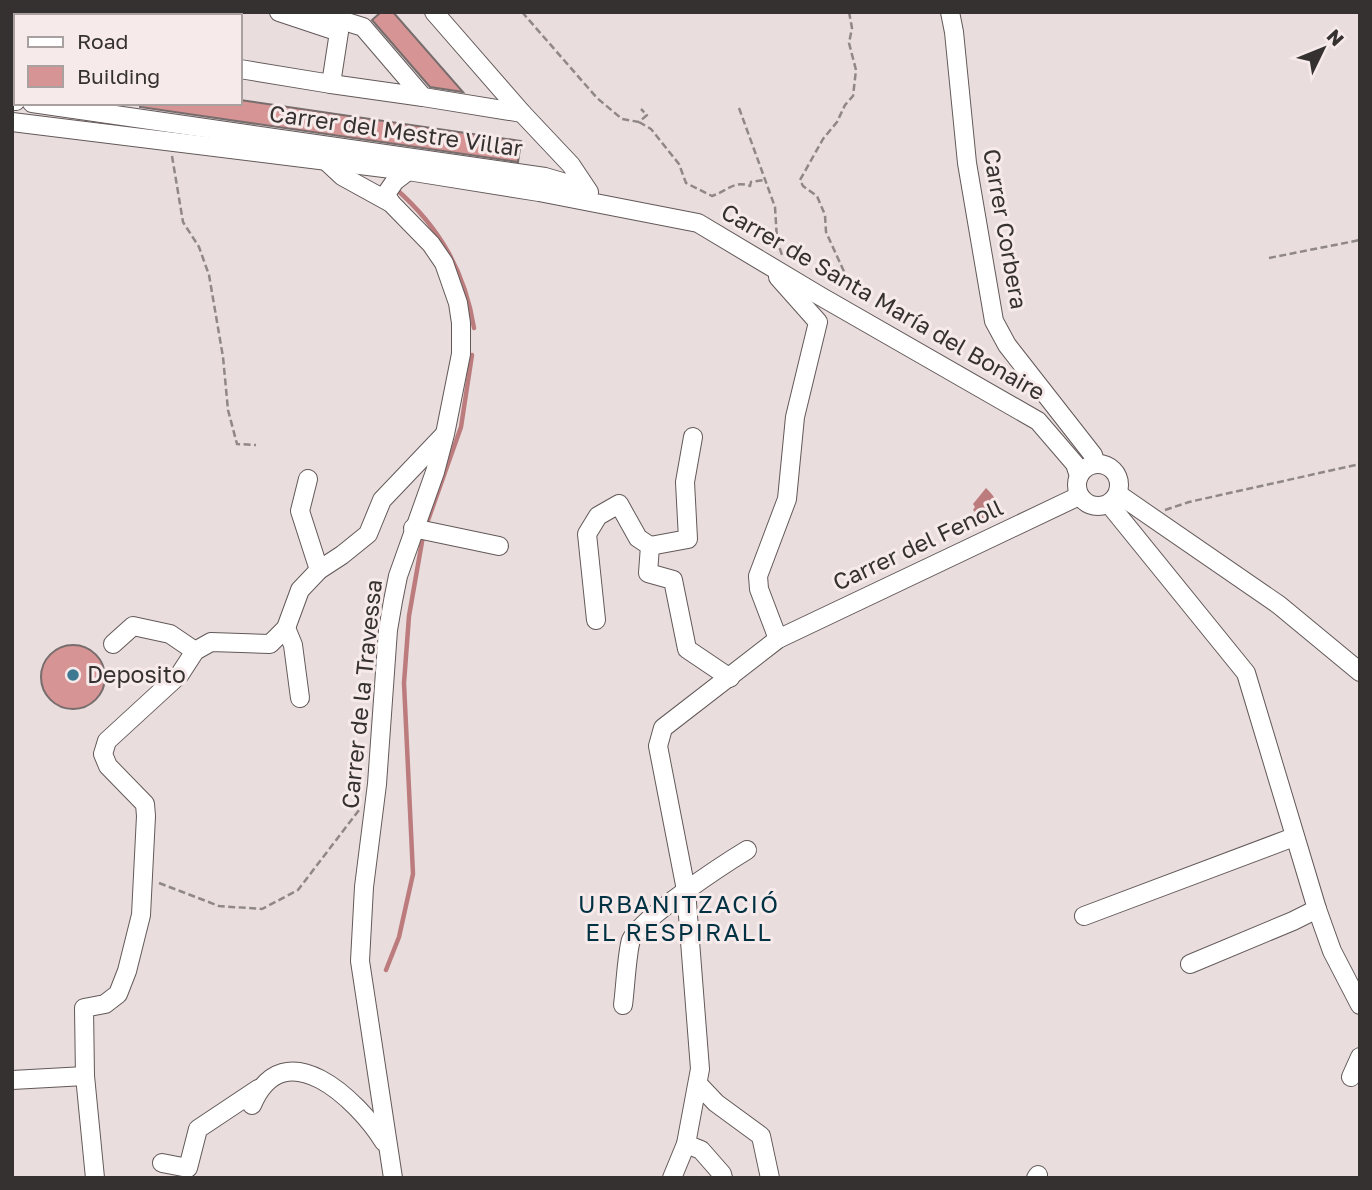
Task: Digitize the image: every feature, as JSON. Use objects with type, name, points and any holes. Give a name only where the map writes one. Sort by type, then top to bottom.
[{"type":"street","points":[[279,12],[339,32],[331,84]]},
{"type":"street","points":[[315,12],[363,27],[423,97]]},
{"type":"street","points":[[434,12],[571,165],[591,196]]},
{"type":"street","name":"Carrer Corbera","points":[[950,12],[969,175],[994,321],[1007,345],[1093,455],[1096,464]]},
{"type":"street","points":[[242,69],[522,113]]},
{"type":"street","name":"Carrer del Mestre Villar","points":[[44,105],[542,185]]},
{"type":"street","name":"Carrer de Santa María del Bonaire","points":[[12,122],[327,162],[542,185],[698,223],[1038,421],[1074,464],[1079,476]]},
{"type":"street","points":[[542,185],[556,148]]},
{"type":"street","name":"Carrer de la Travessa","points":[[327,162],[342,176],[388,198]]},
{"type":"street","points":[[368,189],[371,167]]},
{"type":"street","name":"Carrer de la Travessa","points":[[371,167],[388,198],[431,244],[444,263],[458,303],[461,323],[461,354],[445,434],[435,472],[398,576],[388,630],[377,784],[360,944],[365,997],[393,1178]]},
{"type":"street","points":[[388,198],[394,181],[408,171]]},
{"type":"street","points":[[764,262],[818,322],[795,416],[787,499],[758,576],[759,589],[778,639]]},
{"type":"street","points":[[95,1178],[86,1076],[84,1008],[105,1004],[118,994],[127,971],[141,915],[143,877],[145,804],[108,766],[103,754],[107,741],[180,674],[195,651],[211,642],[270,644],[286,628],[300,590],[319,570],[369,534],[382,500],[445,434]]},
{"type":"street","points":[[596,620],[587,534],[598,516],[618,504],[638,538],[650,546],[688,539],[685,482],[693,437]]},
{"type":"street","points":[[1114,499],[1120,483],[1114,471],[1103,464],[1096,464],[1089,466],[1079,476],[1077,489],[1084,501],[1096,506],[1114,499],[1149,515],[1279,606],[1360,672]]},
{"type":"street","points":[[308,480],[300,511],[319,570]]},
{"type":"street","name":"Carrer del Fenoll","points":[[672,1178],[686,1144],[700,1069],[686,891],[658,746],[663,728],[778,639],[1079,496]]},
{"type":"street","points":[[1114,499],[1246,673],[1317,909],[1332,951],[1360,1005]]},
{"type":"street","points":[[413,528],[499,546]]},
{"type":"street","points":[[650,546],[648,573],[673,580],[687,649],[730,678]]},
{"type":"street","points":[[113,645],[133,626],[170,634],[195,651]]},
{"type":"street","points":[[286,628],[293,645],[300,698]]},
{"type":"street","points":[[1084,916],[1294,837]]},
{"type":"street","points":[[623,1005],[631,940],[686,891],[747,850]]},
{"type":"street","points":[[1190,964],[1317,909]]},
{"type":"street","points":[[1352,1077],[1360,1058]]},
{"type":"street","points":[[162,1163],[188,1168],[198,1129],[255,1097],[278,1074],[305,1072],[327,1081],[371,1119],[388,1148]]},
{"type":"street","points":[[12,1080],[86,1076]]},
{"type":"street","points":[[698,1084],[716,1103],[761,1136],[770,1178]]},
{"type":"street","points":[[686,1144],[701,1150],[723,1178]]},
{"type":"path","points":[[522,12],[597,98],[622,118],[639,122],[651,129],[679,164],[686,183],[712,196],[741,182],[750,186],[751,182],[764,180]]},
{"type":"path","points":[[842,309],[846,276],[826,232],[825,215],[817,196],[803,186],[800,180],[823,139],[853,96],[856,70],[849,43],[852,28],[849,12]]},
{"type":"path","points":[[739,108],[775,207],[777,240],[789,278]]},
{"type":"path","points":[[639,122],[647,115],[640,109]]},
{"type":"path","points":[[169,142],[183,222],[199,247],[209,275],[223,357],[228,410],[237,444],[256,445]]},
{"type":"path","points":[[1269,258],[1360,240]]},
{"type":"path","points":[[1149,515],[1189,502],[1360,464]]},
{"type":"path","points":[[365,645],[373,591],[383,579],[398,576]]},
{"type":"path","points":[[143,877],[219,906],[262,909],[298,890],[361,807]]},
{"type":"shaded area","points":[[986,488],[997,505],[984,521],[973,510],[973,504]]},
{"type":"building","points":[[381,12],[393,12],[463,92],[430,87],[372,20]]},
{"type":"building","points":[[242,100],[521,141],[518,162],[140,107],[242,105]]},
{"type":"building","name":"Deposito","points":[[73,645],[85,647],[96,654],[103,665],[103,689],[96,700],[85,707],[73,709],[61,707],[50,700],[43,689],[41,677],[43,665],[50,654],[61,647]]},
{"type":"waterway","points":[[396,189],[425,219],[448,251],[464,288],[474,328]]},
{"type":"waterway","points":[[426,526],[461,427],[472,355]]},
{"type":"waterway","points":[[386,970],[399,937],[413,874],[404,683],[409,616],[423,536]]},
{"type":"place","name":"Deposito","points":[[73,675]]},
{"type":"district","name":"URBANITZACIÓ EL RESPIRALL","points":[[679,919]]}]
